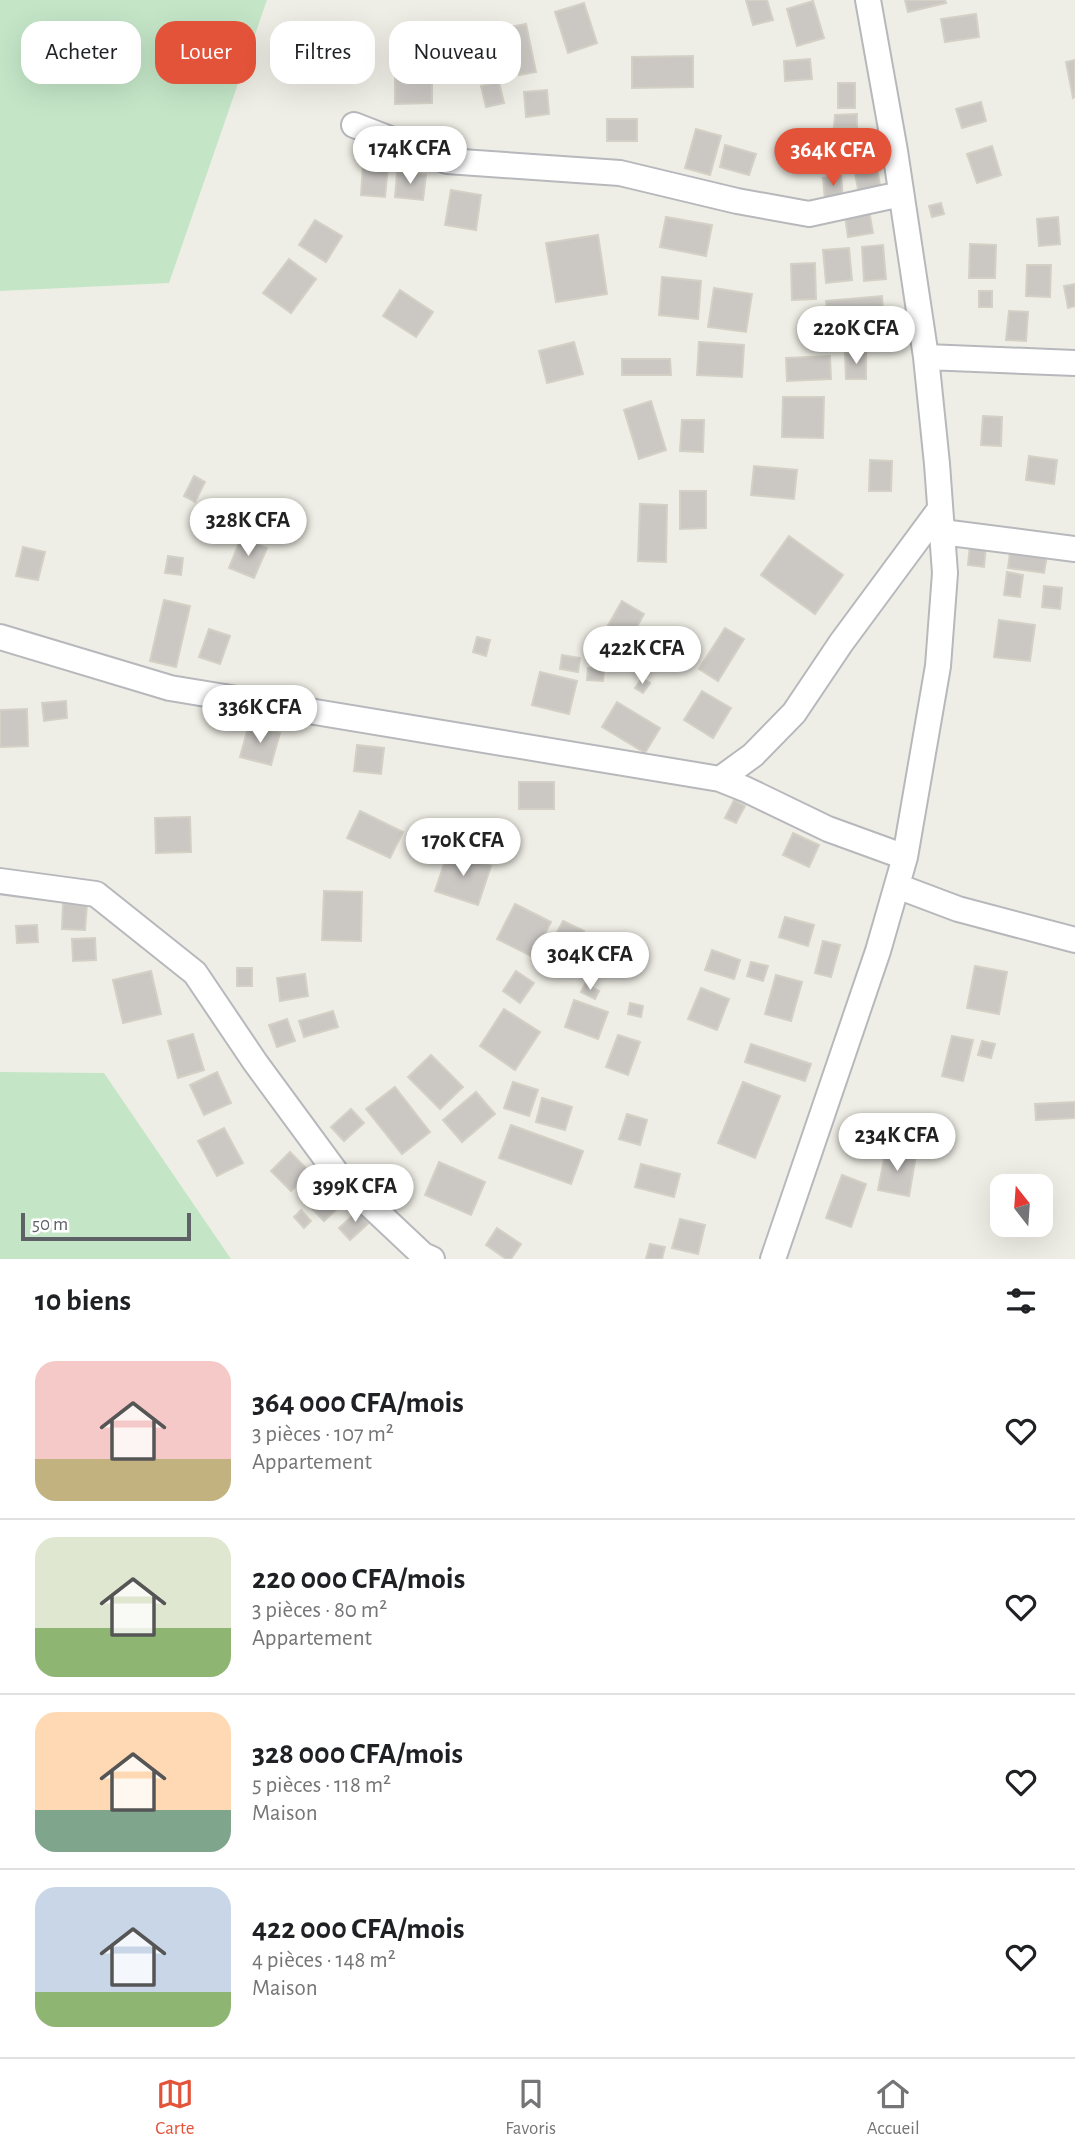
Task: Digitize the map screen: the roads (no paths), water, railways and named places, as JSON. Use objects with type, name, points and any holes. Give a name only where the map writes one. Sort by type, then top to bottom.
[{"type":"street","points":[[773,1259],[878,951],[905,857],[937,666],[945,573],[926,357],[868,0]]},
{"type":"street","points":[[354,125],[447,161],[620,173],[737,201],[809,214],[901,194]]},
{"type":"street","points":[[926,357],[1075,363]]},
{"type":"street","points":[[941,520],[1075,549]]},
{"type":"street","points":[[720,779],[753,755],[794,713],[841,643],[941,520]]},
{"type":"street","points":[[0,637],[170,688],[720,779],[828,829],[905,857]]},
{"type":"street","points":[[0,881],[96,894],[195,973],[255,1062],[338,1175],[423,1255],[432,1259]]},
{"type":"street","points":[[897,886],[958,909],[1075,940]]}]
